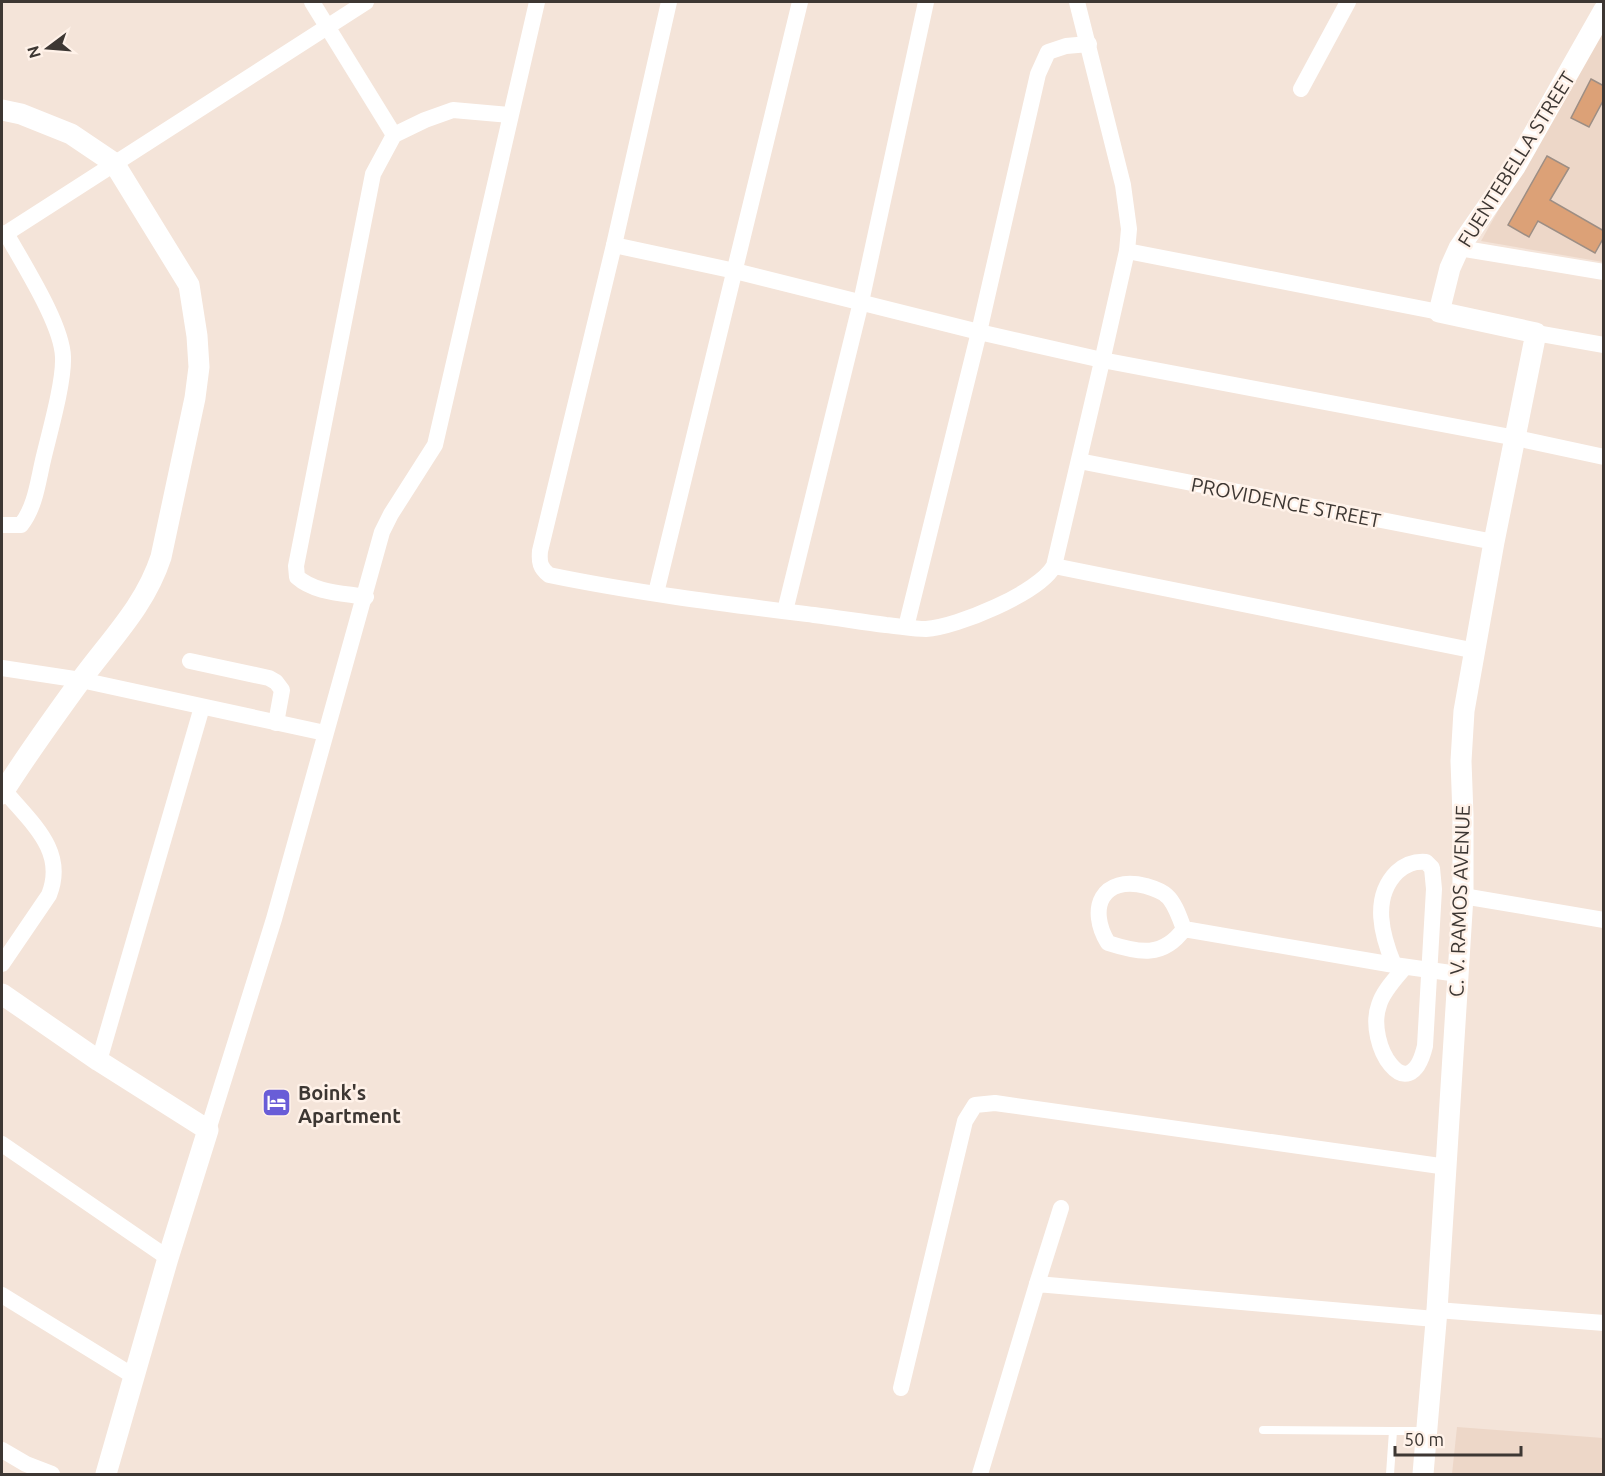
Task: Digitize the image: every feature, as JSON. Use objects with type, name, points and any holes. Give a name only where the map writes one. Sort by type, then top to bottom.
[{"type":"street","points":[[312,2],[394,135]]},
{"type":"street","points":[[2,525],[21,525],[30,514],[48,440],[63,357],[58,334],[40,295],[4,234],[366,2]]},
{"type":"street","points":[[106,1474],[168,1258],[274,919],[325,733],[366,597],[382,532],[435,446],[537,2]]},
{"type":"street","points":[[669,2],[539,561],[542,570],[549,575],[656,593],[927,629],[947,625],[988,610],[1049,575],[1054,566],[1127,251],[1129,229],[1127,206],[1077,2]]},
{"type":"street","points":[[656,593],[800,2]]},
{"type":"street","points":[[785,611],[861,302],[926,2]]},
{"type":"street","points":[[1301,89],[1348,2]]},
{"type":"street","name":"FUENTEBELLA STREET","points":[[1440,312],[1450,268],[1459,248],[1515,168],[1604,10]]},
{"type":"street","points":[[906,627],[979,332],[1038,74],[1048,52],[1066,46],[1089,44]]},
{"type":"street","points":[[2,110],[21,114],[71,134],[114,163],[189,285],[198,336],[199,367],[195,398],[161,557],[154,579],[144,599],[81,680],[3,792],[48,844],[54,868],[54,884],[49,895],[2,964]]},
{"type":"street","points":[[366,597],[314,588],[297,577],[296,566],[373,174],[394,135],[425,120],[453,110],[510,115]]},
{"type":"street","points":[[614,245],[735,271],[1102,360],[1516,438],[1604,457]]},
{"type":"street","points":[[1459,248],[1604,272]]},
{"type":"street","points":[[1127,251],[1604,345]]},
{"type":"street","name":"C. V. RAMOS AVENUE","points":[[1423,1474],[1436,1314],[1463,896],[1461,753],[1464,711],[1494,542],[1536,333]]},
{"type":"street","name":"PROVIDENCE STREET","points":[[1079,461],[1494,542]]},
{"type":"street","points":[[1054,566],[1476,651]]},
{"type":"street","points":[[190,661],[269,678],[276,682],[282,690],[276,723]]},
{"type":"street","points":[[2,668],[81,680],[325,733]]},
{"type":"street","points":[[99,1061],[202,707]]},
{"type":"street","points":[[1416,861],[1426,862],[1431,868],[1434,889],[1425,1046],[1421,1061],[1414,1070],[1406,1073],[1396,1072],[1389,1065],[1376,1026],[1376,1016],[1381,999],[1400,966],[1382,931],[1382,897],[1387,884],[1404,866],[1416,861]]},
{"type":"street","points":[[1127,883],[1143,886],[1167,896],[1184,928],[1176,940],[1165,947],[1151,952],[1130,949],[1108,943],[1101,931],[1097,910],[1102,897],[1111,888],[1127,883]]},
{"type":"street","points":[[1463,896],[1604,920]]},
{"type":"street","points":[[1184,928],[1458,974]]},
{"type":"street","points":[[2,994],[99,1061],[208,1130]]},
{"type":"street","points":[[901,1388],[965,1120],[975,1105],[995,1103],[1446,1167]]},
{"type":"street","points":[[2,1144],[168,1258]]},
{"type":"street","points":[[980,1474],[1061,1208]]},
{"type":"street","points":[[1037,1284],[1436,1314],[1604,1323]]},
{"type":"street","points":[[2,1295],[135,1377]]},
{"type":"street","points":[[2,1450],[26,1464],[52,1474]]},
{"type":"lane","points":[[1263,1430],[1426,1431]]},
{"type":"lane","points":[[1390,1474],[1393,1431]]},
{"type":"shaded area","points":[[1603,25],[1603,262],[1481,241]]},
{"type":"shaded area","points":[[1457,1427],[1603,1438],[1603,1474],[1452,1474]]},
{"type":"building","points":[[1591,79],[1604,86],[1604,99],[1589,127],[1571,118]]},
{"type":"building","points":[[1547,156],[1569,168],[1550,200],[1604,231],[1604,237],[1595,253],[1538,221],[1529,237],[1508,225]]},
{"type":"place","name":"Boink's Apartment","points":[[277,1103]]}]
